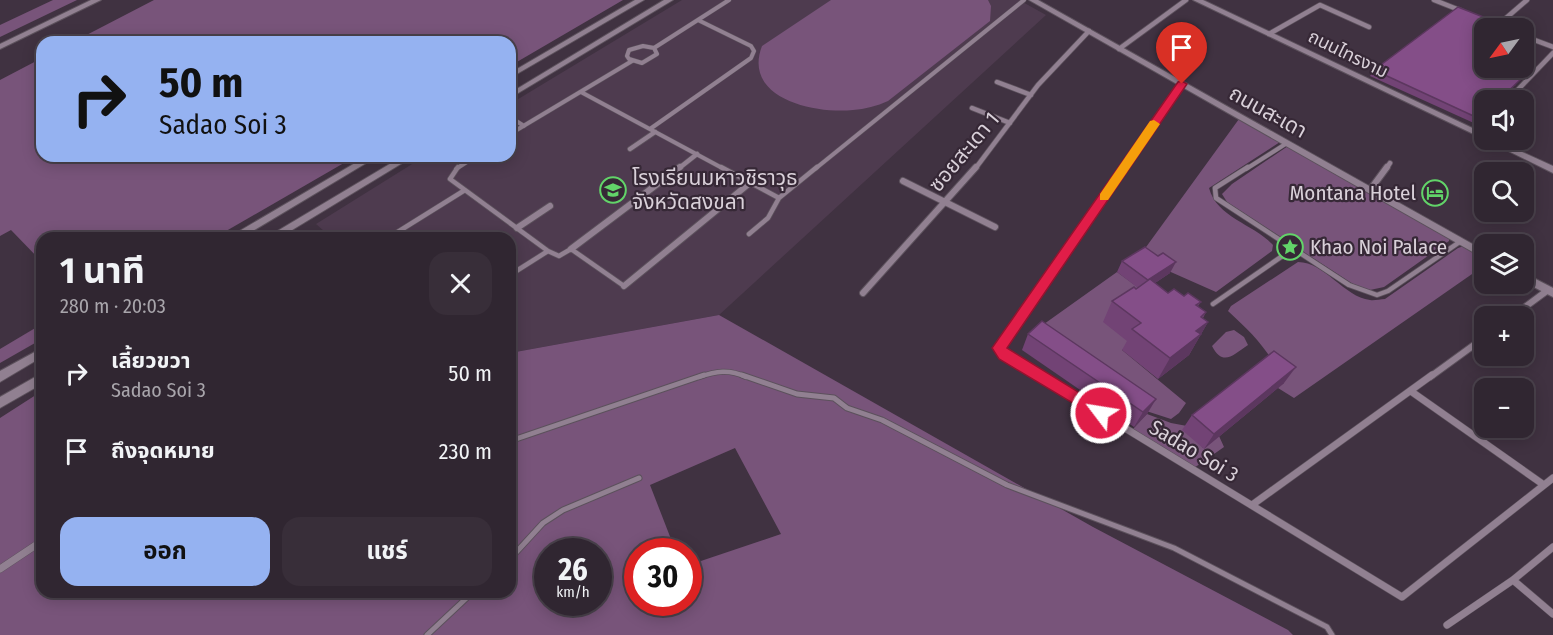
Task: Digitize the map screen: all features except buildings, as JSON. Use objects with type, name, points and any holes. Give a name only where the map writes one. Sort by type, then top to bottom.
[{"type":"street","points":[[0,47],[97,0]]},
{"type":"street","points":[[516,72],[640,0]]},
{"type":"street","points":[[516,92],[669,0]]},
{"type":"street","name":"ถนนสะเดา","points":[[1033,0],[1474,249]]},
{"type":"street","points":[[1119,49],[1186,0]]},
{"type":"street","name":"ถนนไทรงาม","points":[[1197,0],[1474,132]]},
{"type":"street","points":[[1434,0],[1466,13]]},
{"type":"street","points":[[1507,18],[1527,0]]},
{"type":"street","points":[[1269,34],[1320,5],[1369,27]]},
{"type":"street","name":"ซอยสะเดา 1","points":[[863,293],[987,155],[1031,95],[1089,31]]},
{"type":"street","points":[[1534,40],[1553,47]]},
{"type":"street","points":[[1518,90],[1553,53]]},
{"type":"street","points":[[997,82],[1031,95]]},
{"type":"street","name":"Sadao Soi 3","points":[[1182,84],[999,348],[1004,356],[1402,597],[1544,485]]},
{"type":"street","points":[[972,108],[1010,123]]},
{"type":"street","points":[[630,149],[653,130]]},
{"type":"street","points":[[1511,150],[1553,170]]},
{"type":"street","points":[[571,249],[697,154]]},
{"type":"street","points":[[244,232],[364,162]]},
{"type":"street","points":[[282,232],[400,162]]},
{"type":"street","points":[[1370,190],[1390,163]]},
{"type":"street","points":[[903,181],[995,227]]},
{"type":"street","points":[[624,286],[751,182]]},
{"type":"street","points":[[517,228],[550,206]]},
{"type":"street","points":[[1528,306],[1551,291],[1534,282]]},
{"type":"street","points":[[1252,505],[1474,345]]},
{"type":"street","points":[[0,377],[36,356]]},
{"type":"street","points":[[0,403],[36,382]]},
{"type":"street","points":[[1412,392],[1544,485],[1553,478]]},
{"type":"street","points":[[0,569],[36,545]]},
{"type":"street","points":[[1448,626],[1514,580],[1553,547]]},
{"type":"street","points":[[1514,580],[1553,614]]},
{"type":"lane","points":[[654,48],[657,54],[642,63],[632,61],[627,56],[632,48],[642,46],[654,48],[729,0]]},
{"type":"lane","points":[[749,234],[768,218],[779,198],[1024,0]]},
{"type":"lane","points":[[653,130],[751,58],[754,51],[751,46],[698,20]]},
{"type":"lane","points":[[516,131],[632,61]]},
{"type":"lane","points":[[581,92],[779,198]]},
{"type":"lane","points":[[516,121],[524,126]]},
{"type":"lane","points":[[1287,143],[1215,188],[1216,198],[1292,250],[1349,285],[1377,295],[1388,291],[1461,241]]},
{"type":"lane","points":[[467,162],[455,170],[450,179],[548,251],[559,256],[571,249],[624,286]]},
{"type":"lane","points":[[398,232],[465,190]]},
{"type":"lane","points":[[1213,304],[1292,250]]},
{"type":"lane","points":[[516,271],[548,251]]},
{"type":"lane","points":[[516,439],[714,372],[733,371],[752,380],[797,394],[834,398],[847,408],[882,420],[1007,485],[1174,548],[1327,627],[1332,635]]},
{"type":"lane","points":[[516,552],[543,523],[563,510],[639,478]]},
{"type":"lane","points":[[427,635],[467,598]]},
{"type":"shaded area","points":[[53,0],[77,0],[0,37],[0,25]]},
{"type":"shaded area","points":[[154,0],[623,0],[516,62],[516,36],[85,36]]},
{"type":"shaded area","name":"โรงเรียนมหาวชิราวุธ จังหวัดสงขลา","points":[[682,0],[1019,0],[1046,15],[719,315],[516,352],[516,232],[325,232],[316,224],[415,162],[516,162],[516,100]]},
{"type":"shaded area","points":[[831,0],[988,0],[991,6],[990,21],[888,101],[857,110],[820,109],[785,99],[772,90],[762,78],[759,64],[762,46]]},
{"type":"shaded area","points":[[36,61],[36,162],[346,162],[224,232],[36,232],[36,256],[11,230],[0,236],[0,80]]},
{"type":"shaded area","points":[[1239,119],[1280,142],[1209,188],[1220,207],[1273,245],[1272,251],[1216,292],[1164,269],[1141,254]]},
{"type":"shaded area","points":[[1288,146],[1449,235],[1449,241],[1384,287],[1370,290],[1353,284],[1227,202],[1222,194],[1232,184]]},
{"type":"shaded area","points":[[1467,245],[1474,248],[1474,273],[1294,398],[1278,388],[1284,383],[1273,361],[1253,335],[1228,311],[1231,306],[1298,262],[1326,273],[1361,298],[1385,299],[1458,248]]},
{"type":"shaded area","points":[[1117,272],[1143,291],[1130,344],[1122,350],[1186,403],[1171,419],[1140,409],[1037,329]]},
{"type":"shaded area","points":[[719,315],[1093,527],[1288,630],[1293,635],[0,635],[0,418],[36,395],[36,598],[516,598],[516,352]],"holes":[[[735,448],[781,534],[702,561],[702,616],[624,616],[624,538],[671,538],[650,485]]]},
{"type":"shaded area","points":[[36,328],[36,342],[0,363],[0,349]]},
{"type":"shaded area","points":[[1234,330],[1244,337],[1248,345],[1224,358],[1212,346],[1226,332]]},
{"type":"shaded area","points":[[1147,414],[1187,426],[1203,448],[1219,436],[1224,447],[1194,468],[1119,421],[1133,429]]},
{"type":"slow traffic","points":[[1104,197],[1154,124]]},
{"type":"place","name":"โรงเรียนมหาวชิราวุธ จังหวัดสงขลา","points":[[613,190]]},
{"type":"place","name":"Montana Hotel","points":[[1435,193]]},
{"type":"place","name":"Khao Noi Palace","points":[[1290,247]]},
{"type":"route","points":[[1101,413],[1004,356],[999,348],[1182,84]]}]
